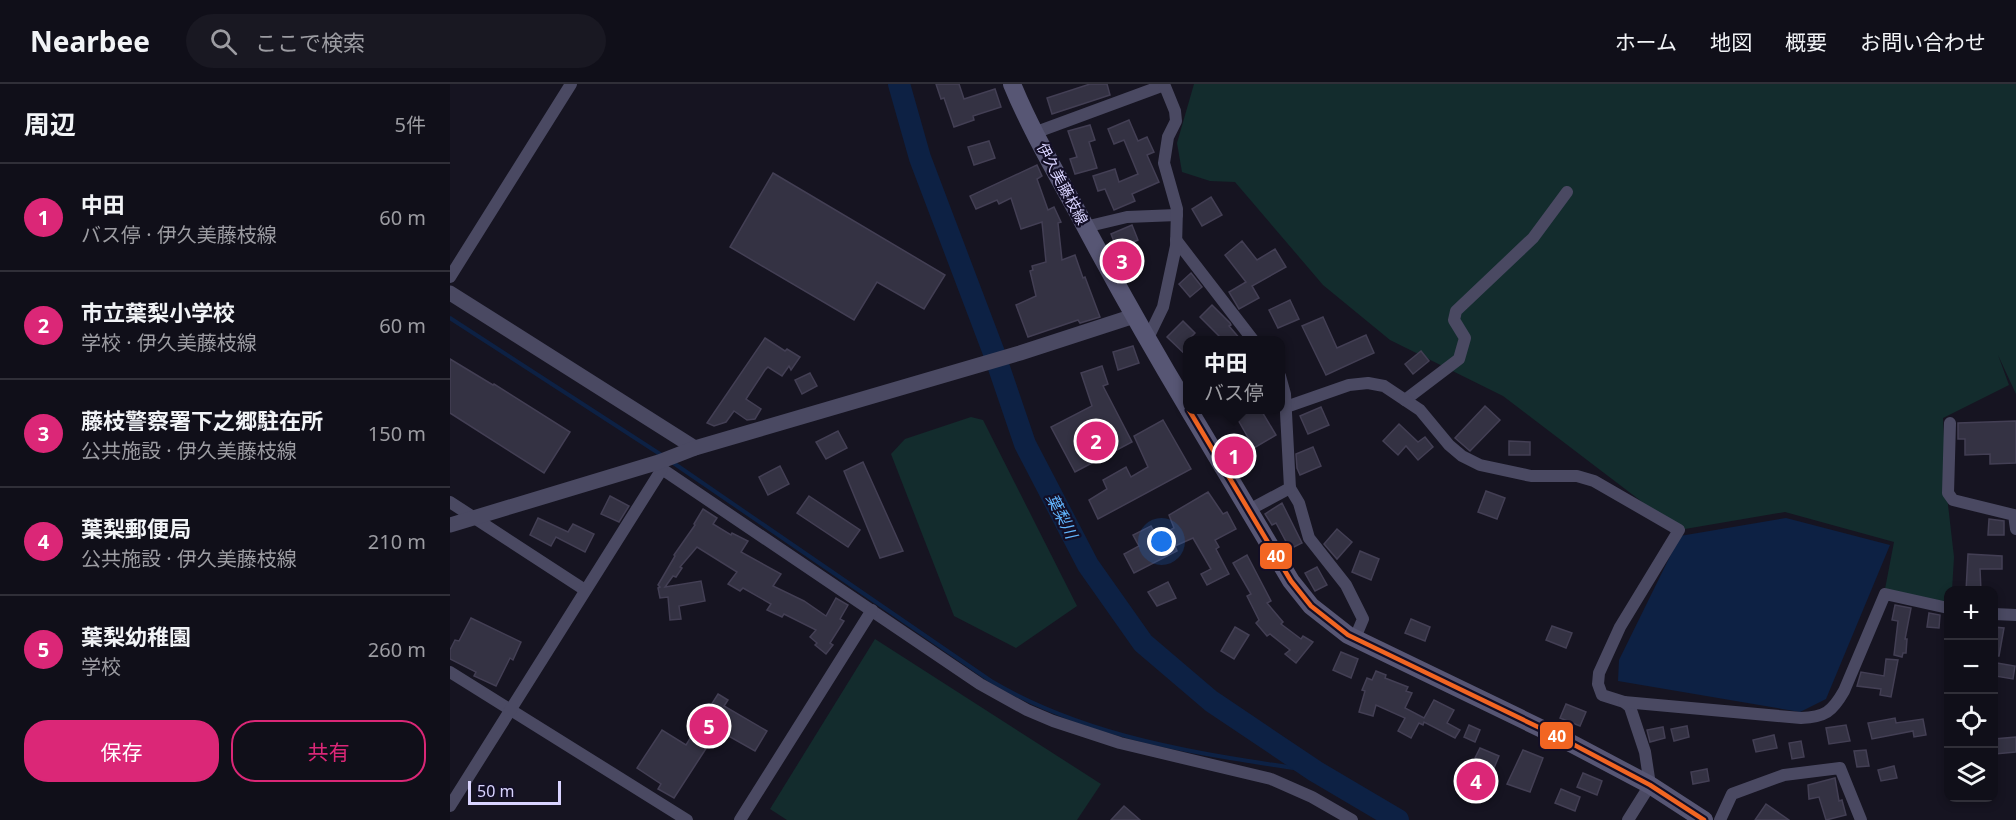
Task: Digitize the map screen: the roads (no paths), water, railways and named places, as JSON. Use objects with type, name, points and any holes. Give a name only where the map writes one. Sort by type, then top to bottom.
[{"type":"main road","name":"伊久美藤枝線","points":[[1012,84],[1034,133],[1147,340],[1183,401]]},
{"type":"main road","name":"伊久美藤枝線","points":[[1191,414],[1292,581],[1311,606],[1355,638],[1563,739],[1650,785],[1704,820]]},
{"type":"street","points":[[450,277],[571,84]]},
{"type":"street","points":[[1034,133],[1164,84],[1175,111],[1176,121],[1168,137],[1164,163],[1177,209],[1176,240],[1163,308],[1147,340]]},
{"type":"street","points":[[1405,400],[1459,358],[1465,338],[1454,320],[1456,311],[1533,238],[1567,192]]},
{"type":"street","points":[[1085,226],[1127,218],[1177,215]]},
{"type":"street","points":[[1176,240],[1250,336]]},
{"type":"street","points":[[450,293],[695,448]]},
{"type":"street","points":[[450,525],[660,466],[695,448],[1020,353],[1134,316]]},
{"type":"street","points":[[1286,407],[1349,385],[1368,383],[1384,386],[1420,410],[1449,445],[1462,456],[1480,465],[1531,476],[1576,476],[1594,481],[1679,530],[1620,627],[1599,673],[1598,684],[1602,695],[1624,702],[1801,718],[1817,717],[1836,705],[1844,691],[1886,594],[1944,607]]},
{"type":"street","points":[[1285,401],[1290,488],[1299,503],[1309,538],[1346,585],[1357,605],[1363,619],[1355,638]]},
{"type":"street","points":[[1950,423],[1948,493],[1953,500],[2014,515],[2016,529]]},
{"type":"street","points":[[450,806],[660,466]]},
{"type":"street","points":[[660,466],[980,684],[1027,710],[1120,743],[1271,779],[1312,797],[1352,820]]},
{"type":"street","points":[[1249,510],[1290,488]]},
{"type":"street","points":[[450,502],[585,590]]},
{"type":"street","points":[[740,820],[872,610]]},
{"type":"street","points":[[1998,614],[2016,615]]},
{"type":"street","points":[[450,672],[687,820]]},
{"type":"street","points":[[1624,702],[1630,707],[1645,752],[1650,785],[1628,820]]},
{"type":"street","points":[[1720,820],[1732,794],[1784,776],[1840,768],[1861,820]]},
{"type":"water","points":[[1786,518],[1890,545],[1826,699],[1800,712],[1618,681],[1619,660],[1680,536]]},
{"type":"waterway","name":"葉梨川","points":[[899,84],[920,158],[994,353],[1025,444],[1088,565],[1143,643],[1211,701],[1315,771],[1398,820]]},
{"type":"waterway","points":[[450,318],[663,456]]},
{"type":"waterway","points":[[672,462],[991,681],[1029,701],[1108,731],[1148,742],[1315,771]]},
{"type":"place","name":"藤枝警察署下之郷駐在所","points":[[1122,261]]},
{"type":"place","name":"市立葉梨小学校","points":[[1096,441]]},
{"type":"place","name":"中田","points":[[1234,456]]},
{"type":"place","name":"葉梨幼稚園","points":[[709,726]]},
{"type":"place","name":"葉梨郵便局","points":[[1476,781]]}]
